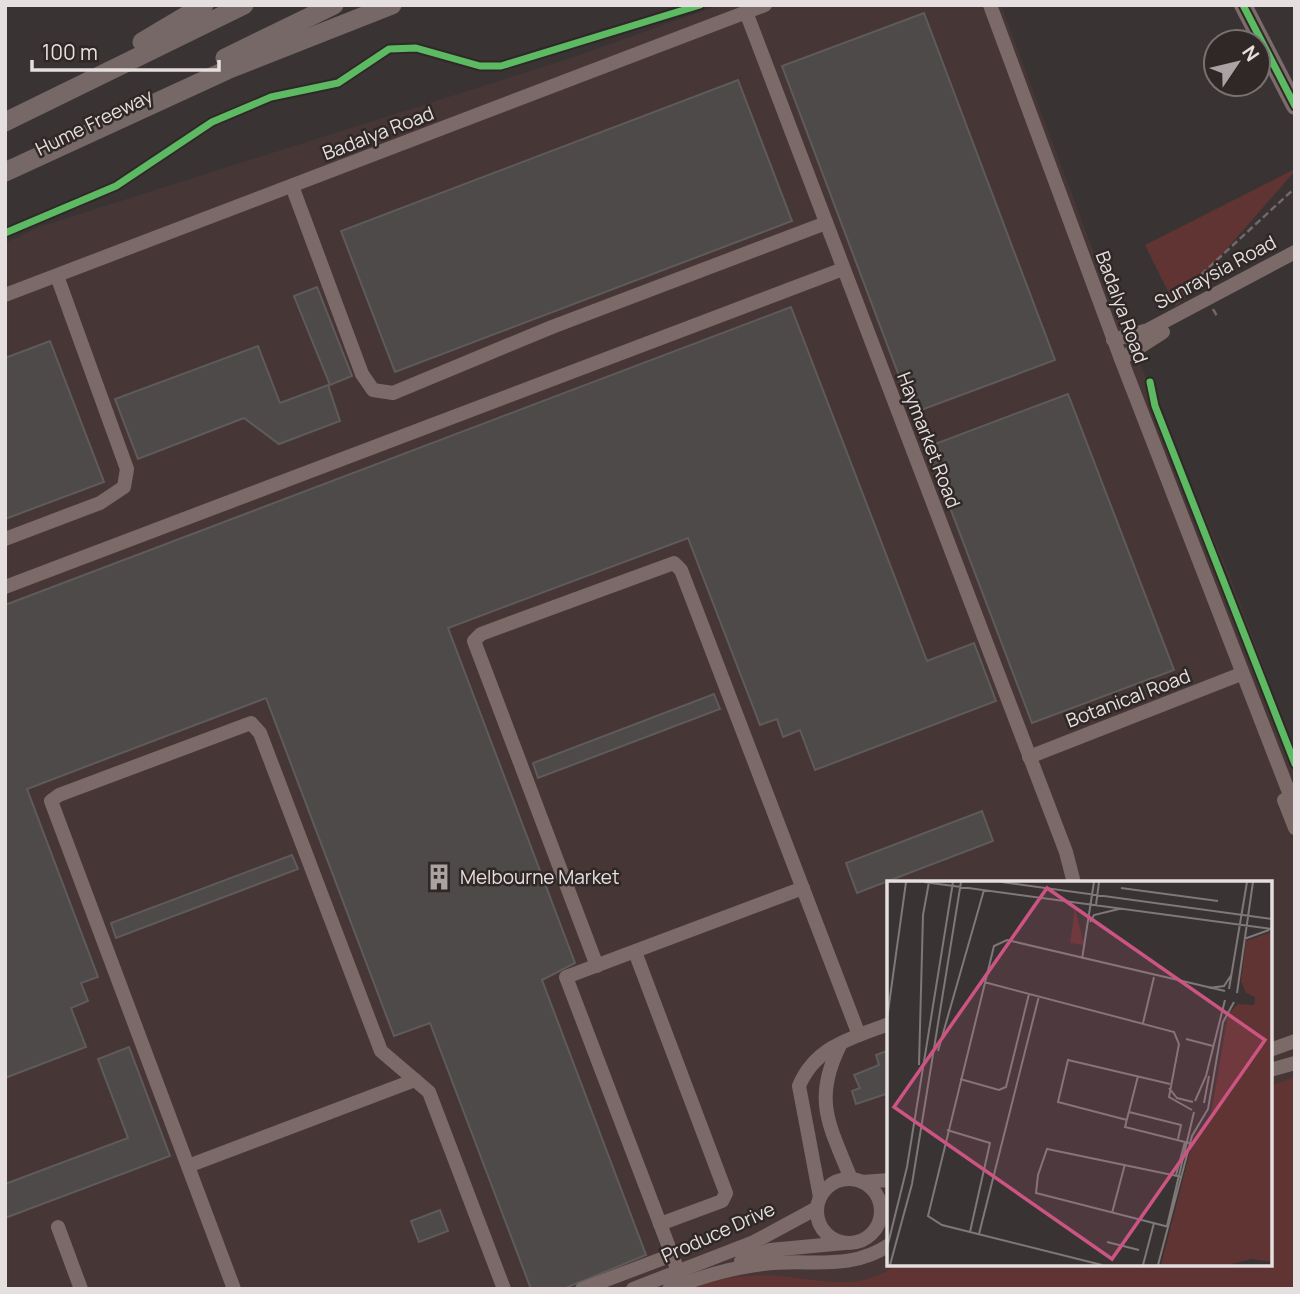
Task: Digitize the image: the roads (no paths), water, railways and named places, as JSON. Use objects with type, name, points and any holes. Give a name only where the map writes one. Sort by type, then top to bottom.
[{"type":"highway","points":[[30,109],[204,5]]},
{"type":"highway","name":"Hume Freeway","points":[[5,121],[244,5]]},
{"type":"highway","name":"Hume Freeway","points":[[5,165],[334,5]]},
{"type":"highway","points":[[5,172],[227,70],[392,5]]},
{"type":"main road","points":[[1243,5],[1295,106]]},
{"type":"lane","name":"Badalya Road","points":[[5,295],[765,5]]},
{"type":"lane","name":"Badalya Road","points":[[990,5],[1113,340],[1295,808]]},
{"type":"lane","name":"Haymarket Road","points":[[746,12],[1029,757],[1073,881]]},
{"type":"lane","points":[[292,186],[362,374],[373,390],[393,393],[552,327],[826,223]]},
{"type":"lane","name":"Sunraysia Road","points":[[1113,340],[1212,308],[1295,252]]},
{"type":"lane","name":"Sunraysia Road","points":[[1121,359],[1156,335],[1295,263]]},
{"type":"lane","points":[[5,587],[844,269]]},
{"type":"lane","points":[[5,539],[100,502],[124,487],[127,469],[57,276]]},
{"type":"lane","points":[[597,966],[474,647],[478,636],[492,630],[668,564],[677,565],[859,1035]]},
{"type":"lane","name":"Botanical Road","points":[[1029,757],[1241,674]]},
{"type":"lane","name":"Badalya Road","points":[[1252,700],[1253,723],[1295,828]]},
{"type":"lane","points":[[234,1289],[51,803],[59,795],[245,724],[257,727],[381,1051],[429,1092],[504,1289]]},
{"type":"lane","points":[[677,1281],[660,1224],[566,977],[803,888]]},
{"type":"lane","points":[[635,952],[726,1193],[722,1201],[660,1224]]},
{"type":"lane","points":[[887,1025],[820,1054],[807,1069],[799,1086],[819,1203],[818,1219],[830,1236],[849,1243],[860,1241],[887,1220]]},
{"type":"lane","points":[[1272,1049],[1295,1041]]},
{"type":"lane","points":[[840,1045],[830,1067],[824,1101],[856,1180],[877,1196],[880,1218],[876,1228]]},
{"type":"lane","points":[[1272,1069],[1295,1063]]},
{"type":"lane","points":[[188,1166],[415,1080]]},
{"type":"lane","points":[[819,1203],[832,1183],[887,1180]]},
{"type":"lane","name":"Produce Drive","points":[[677,1281],[754,1242],[819,1203]]},
{"type":"lane","points":[[58,1227],[81,1289]]},
{"type":"lane","name":"Produce Drive","points":[[715,1272],[770,1250],[849,1243]]},
{"type":"lane","name":"Produce Drive","points":[[633,1289],[766,1263],[826,1264],[853,1261],[887,1246]]},
{"type":"lane","points":[[582,1289],[671,1255]]},
{"type":"place","name":"Melbourne Market","points":[[439,877]]}]
